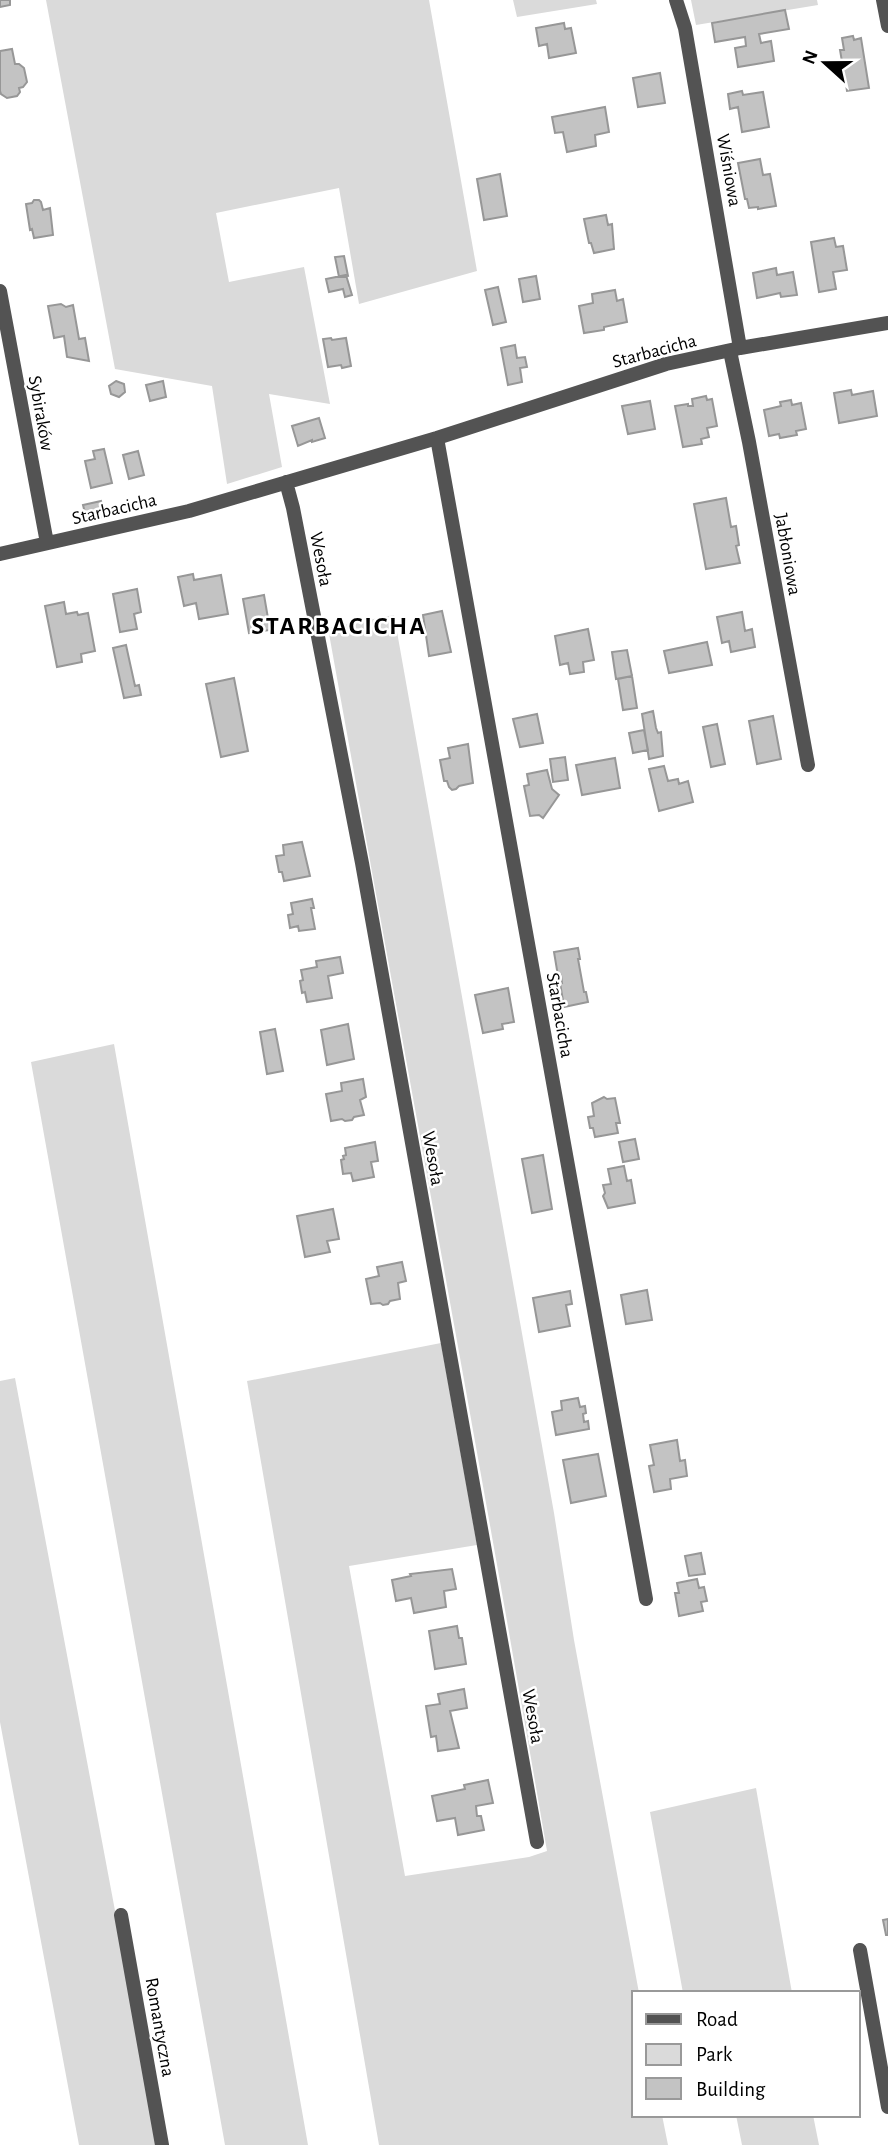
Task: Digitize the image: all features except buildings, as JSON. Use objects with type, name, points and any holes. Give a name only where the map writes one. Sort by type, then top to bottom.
[{"type":"street","name":"Wiśniowa","points":[[676,0],[685,28],[735,349]]},
{"type":"street","points":[[883,0],[888,26]]},
{"type":"street","name":"Sybiraków","points":[[0,290],[47,542]]},
{"type":"street","name":"Starbacicha","points":[[0,554],[188,511],[437,438],[666,364],[735,349],[888,323]]},
{"type":"street","name":"Jabłoniowa","points":[[735,349],[749,442],[808,765]]},
{"type":"street","name":"Starbacicha","points":[[437,438],[646,1599]]},
{"type":"street","name":"Wesoła","points":[[286,482],[362,863],[537,1842]]},
{"type":"street","name":"Romantyczna","points":[[121,1915],[162,2145]]},
{"type":"street","points":[[860,1950],[888,2107]]},
{"type":"green space","points":[[46,0],[429,0],[477,271],[359,304],[339,188],[216,213],[229,282],[304,267],[330,404],[269,394],[282,467],[227,484],[212,386],[115,369]]},
{"type":"green space","points":[[513,0],[596,0],[597,4],[517,17]]},
{"type":"green space","points":[[691,0],[817,0],[818,5],[696,25]]},
{"type":"green space","points":[[394,615],[554,1513],[574,1640],[639,1991],[632,1991],[632,2117],[662,2117],[668,2145],[379,2145],[247,1381],[441,1343],[477,1545],[349,1566],[405,1876],[529,1857],[547,1851],[328,628]]},
{"type":"green space","points":[[114,1044],[308,2145],[225,2145],[31,1062]]},
{"type":"green space","points":[[15,1378],[159,2145],[79,2145],[0,1722],[0,1381]]},
{"type":"green space","points":[[756,1788],[792,1991],[683,1991],[650,1812]]},
{"type":"green space","points":[[736,2117],[813,2117],[819,2145],[742,2145]]},
{"type":"district","name":"STARBACICHA","points":[[339,625]]}]
